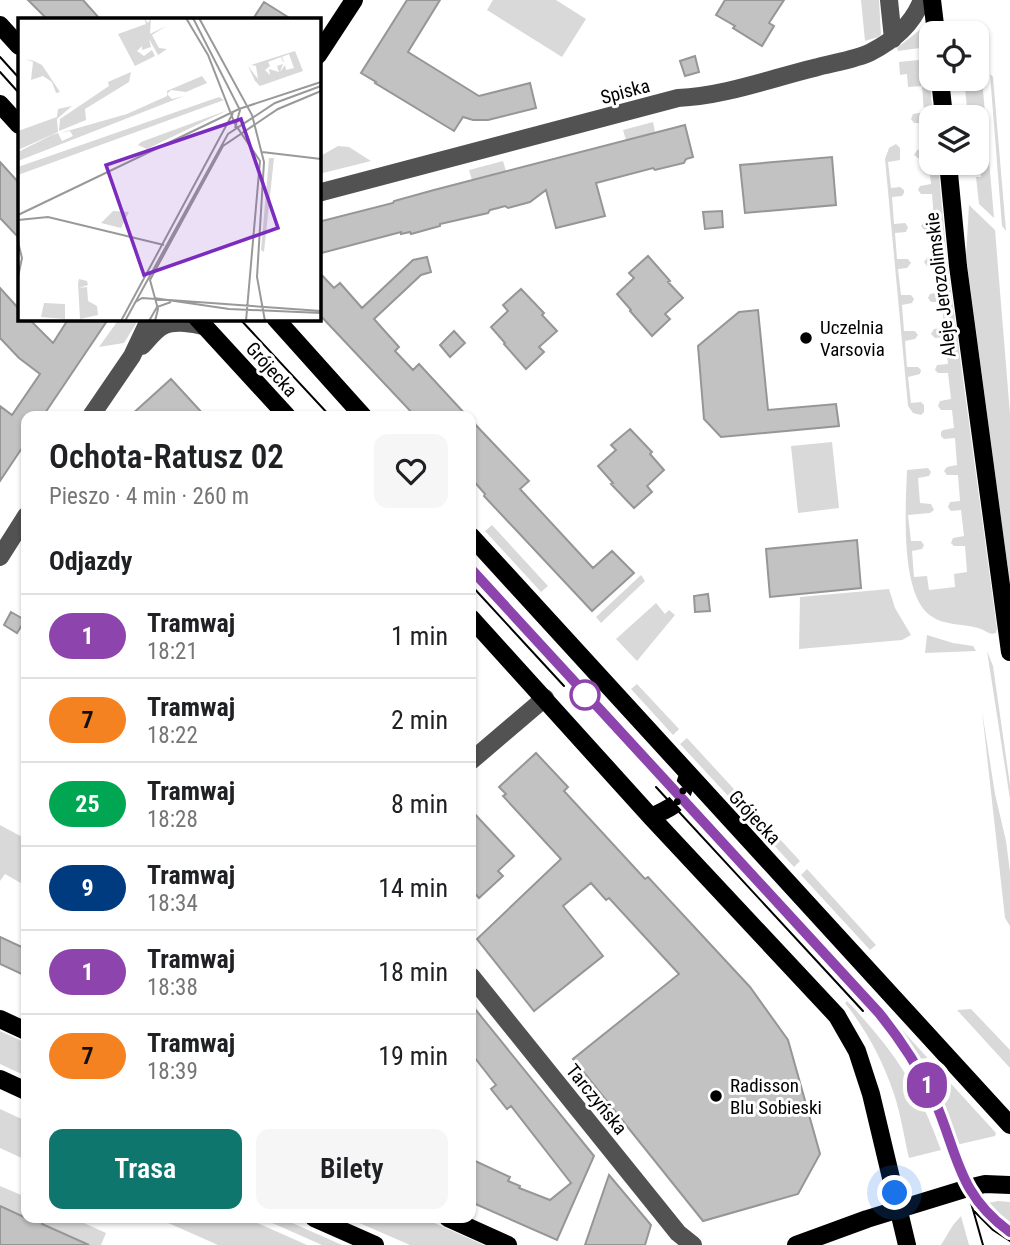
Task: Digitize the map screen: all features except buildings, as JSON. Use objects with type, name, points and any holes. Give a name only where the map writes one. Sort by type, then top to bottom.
[{"type":"main road","points":[[320,52],[354,0]]},
{"type":"main road","points":[[932,0],[935,21]]},
{"type":"main road","points":[[0,25],[18,45]]},
{"type":"main road","points":[[0,104],[18,124]]},
{"type":"main road","name":"Aleje Jerozolimskie","points":[[949,175],[958,266],[1010,652]]},
{"type":"main road","name":"Grójecka","points":[[277,320],[359,411]]},
{"type":"main road","name":"Grójecka","points":[[201,322],[282,411]]},
{"type":"main road","name":"Grójecka","points":[[476,542],[1010,1125]]},
{"type":"main road","points":[[476,623],[651,817],[837,1016],[857,1051],[871,1094],[907,1245]]},
{"type":"main road","points":[[651,817],[674,806],[681,798],[688,775]]},
{"type":"main road","points":[[0,1019],[21,1029]]},
{"type":"main road","points":[[0,1079],[21,1089]]},
{"type":"main road","points":[[796,1245],[968,1188],[985,1184],[1010,1185]]},
{"type":"main road","points":[[325,1223],[375,1245]]},
{"type":"main road","points":[[458,1223],[508,1245]]},
{"type":"street","points":[[889,0],[893,39]]},
{"type":"street","name":"Spiska","points":[[320,192],[678,99],[712,94],[868,54],[893,39],[915,17],[922,0]]},
{"type":"street","points":[[94,411],[132,356],[149,320]]},
{"type":"street","points":[[132,356],[161,327],[201,322]]},
{"type":"street","points":[[0,558],[21,524]]},
{"type":"street","points":[[476,757],[545,698]]},
{"type":"street","name":"Tarczyńska","points":[[476,982],[678,1233],[693,1245]]},
{"type":"shaded area","points":[[493,0],[556,0],[586,19],[562,57],[487,10]]},
{"type":"shaded area","points":[[861,0],[879,0],[881,35],[865,41]]},
{"type":"shaded area","points":[[919,30],[919,48],[898,51],[897,48]]},
{"type":"shaded area","points":[[919,60],[919,86],[908,87],[907,74],[900,75],[899,62]]},
{"type":"shaded area","points":[[990,74],[993,77],[1006,231],[1002,226]]},
{"type":"shaded area","points":[[922,91],[931,91],[932,105],[923,105]]},
{"type":"shaded area","points":[[965,91],[983,91],[984,105],[967,105]]},
{"type":"shaded area","points":[[919,113],[919,123],[914,123],[911,119],[913,114]]},
{"type":"shaded area","points":[[653,122],[655,132],[626,140],[623,130]]},
{"type":"shaded area","points":[[896,144],[900,148],[900,160],[888,162],[891,188],[900,187],[904,190],[902,196],[892,197],[894,224],[905,223],[908,227],[906,232],[895,233],[897,259],[908,259],[911,263],[907,268],[898,269],[901,295],[911,295],[914,299],[912,303],[902,305],[904,331],[915,331],[918,335],[915,339],[905,341],[907,367],[918,367],[921,370],[920,374],[908,377],[911,403],[921,402],[924,405],[921,415],[913,413],[908,406],[885,159],[889,148]]},
{"type":"shaded area","points":[[338,146],[349,147],[371,161],[320,174],[320,156]]},
{"type":"shaded area","points":[[989,160],[994,218],[979,204],[976,177],[989,175]]},
{"type":"shaded area","points":[[503,161],[506,171],[472,180],[469,170]]},
{"type":"shaded area","points":[[930,175],[939,175],[947,261],[997,629],[996,633],[992,634],[931,616],[921,605],[909,570],[906,526],[907,470],[928,468],[931,472],[929,476],[918,478],[920,503],[931,504],[934,510],[930,513],[908,515],[911,541],[921,541],[924,545],[922,549],[912,551],[914,577],[927,576],[929,590],[955,587],[954,574],[967,572],[965,546],[954,546],[951,543],[953,538],[964,536],[961,510],[951,511],[948,507],[950,502],[960,501],[958,475],[947,475],[944,471],[947,467],[957,465],[955,438],[944,439],[941,436],[943,430],[954,428],[952,410],[941,410],[938,406],[940,401],[951,399],[948,373],[938,373],[935,370],[937,365],[948,364],[945,337],[935,338],[931,334],[934,329],[944,328],[942,302],[931,302],[928,298],[930,294],[941,292],[938,266],[927,266],[924,262],[927,258],[938,256],[935,230],[924,230],[921,226],[924,222],[934,220],[932,194],[921,194],[918,190],[920,186],[931,184]]},
{"type":"shaded area","points":[[969,205],[995,230],[1010,414],[1010,584],[966,256]]},
{"type":"shaded area","points":[[118,320],[138,320],[124,343],[99,347]]},
{"type":"shaded area","points":[[832,442],[839,508],[798,513],[791,446]]},
{"type":"shaded area","points":[[492,525],[548,586],[541,592],[485,531]]},
{"type":"shaded area","points":[[641,575],[645,581],[601,623],[596,617]]},
{"type":"shaded area","points":[[889,589],[895,608],[911,635],[902,640],[799,649],[800,597]]},
{"type":"shaded area","points":[[656,603],[665,614],[669,610],[675,615],[637,661],[616,639]]},
{"type":"shaded area","points":[[927,635],[973,646],[976,651],[925,653]]},
{"type":"shaded area","points":[[987,651],[993,666],[1010,799]]},
{"type":"shaded area","points":[[637,684],[679,729],[673,735],[631,689]]},
{"type":"shaded area","points":[[982,711],[995,794],[1006,841],[1010,872],[1010,926],[1005,918]]},
{"type":"shaded area","points":[[687,738],[800,861],[794,867],[680,744]]},
{"type":"shaded area","points":[[0,825],[21,836],[21,883],[5,874],[0,881]]},
{"type":"shaded area","points":[[807,869],[876,945],[870,950],[801,875]]},
{"type":"shaded area","points":[[847,1001],[900,1065],[918,1096],[941,1150],[909,1158],[890,1082],[867,1035],[845,1003]]},
{"type":"shaded area","points":[[971,1009],[1010,1050],[1010,1068],[957,1010]]},
{"type":"shaded area","points":[[0,1031],[21,1041],[21,1074],[0,1064]]},
{"type":"shaded area","points":[[903,1031],[996,1133],[995,1136],[956,1145],[936,1094],[900,1034]]},
{"type":"shaded area","points":[[0,1109],[21,1119],[21,1158],[0,1148]]},
{"type":"shaded area","points":[[0,1186],[21,1195],[21,1216],[0,1206]]},
{"type":"shaded area","points":[[1010,1202],[1010,1227],[983,1204]]},
{"type":"shaded area","points":[[961,1216],[969,1245],[941,1245],[953,1225]]},
{"type":"shaded area","points":[[84,1223],[106,1233],[101,1245],[89,1245],[42,1224]]},
{"type":"shaded area","points":[[168,1223],[257,1223],[307,1245],[218,1245]]},
{"type":"shaded area","points":[[272,1223],[292,1223],[342,1245],[322,1245]]},
{"type":"shaded area","points":[[359,1223],[434,1223],[484,1245],[410,1245]]},
{"type":"tram line","points":[[0,57],[18,77]]},
{"type":"tram line","points":[[0,72],[18,92]]},
{"type":"tram line","points":[[241,320],[325,411]]},
{"type":"tram line","points":[[476,574],[896,1034],[924,1079],[945,1124],[983,1245]]},
{"type":"tram line","name":"1","points":[[476,574],[879,1013],[912,1059],[928,1087],[968,1188],[985,1210],[1010,1232]]},
{"type":"tram line","points":[[476,590],[564,686]]},
{"type":"tram line","points":[[656,787],[863,1011]]},
{"type":"tram line","points":[[974,1211],[993,1230],[1010,1241]]},
{"type":"place","name":"Uczelnia Varsovia","points":[[806,338]]},
{"type":"place","name":"Radisson Blu Sobieski","points":[[716,1096]]},
{"type":"route","points":[[585,695],[598,674],[688,775],[681,798],[674,806],[651,817],[837,1016],[857,1051],[866,1075],[895,1193]]}]
